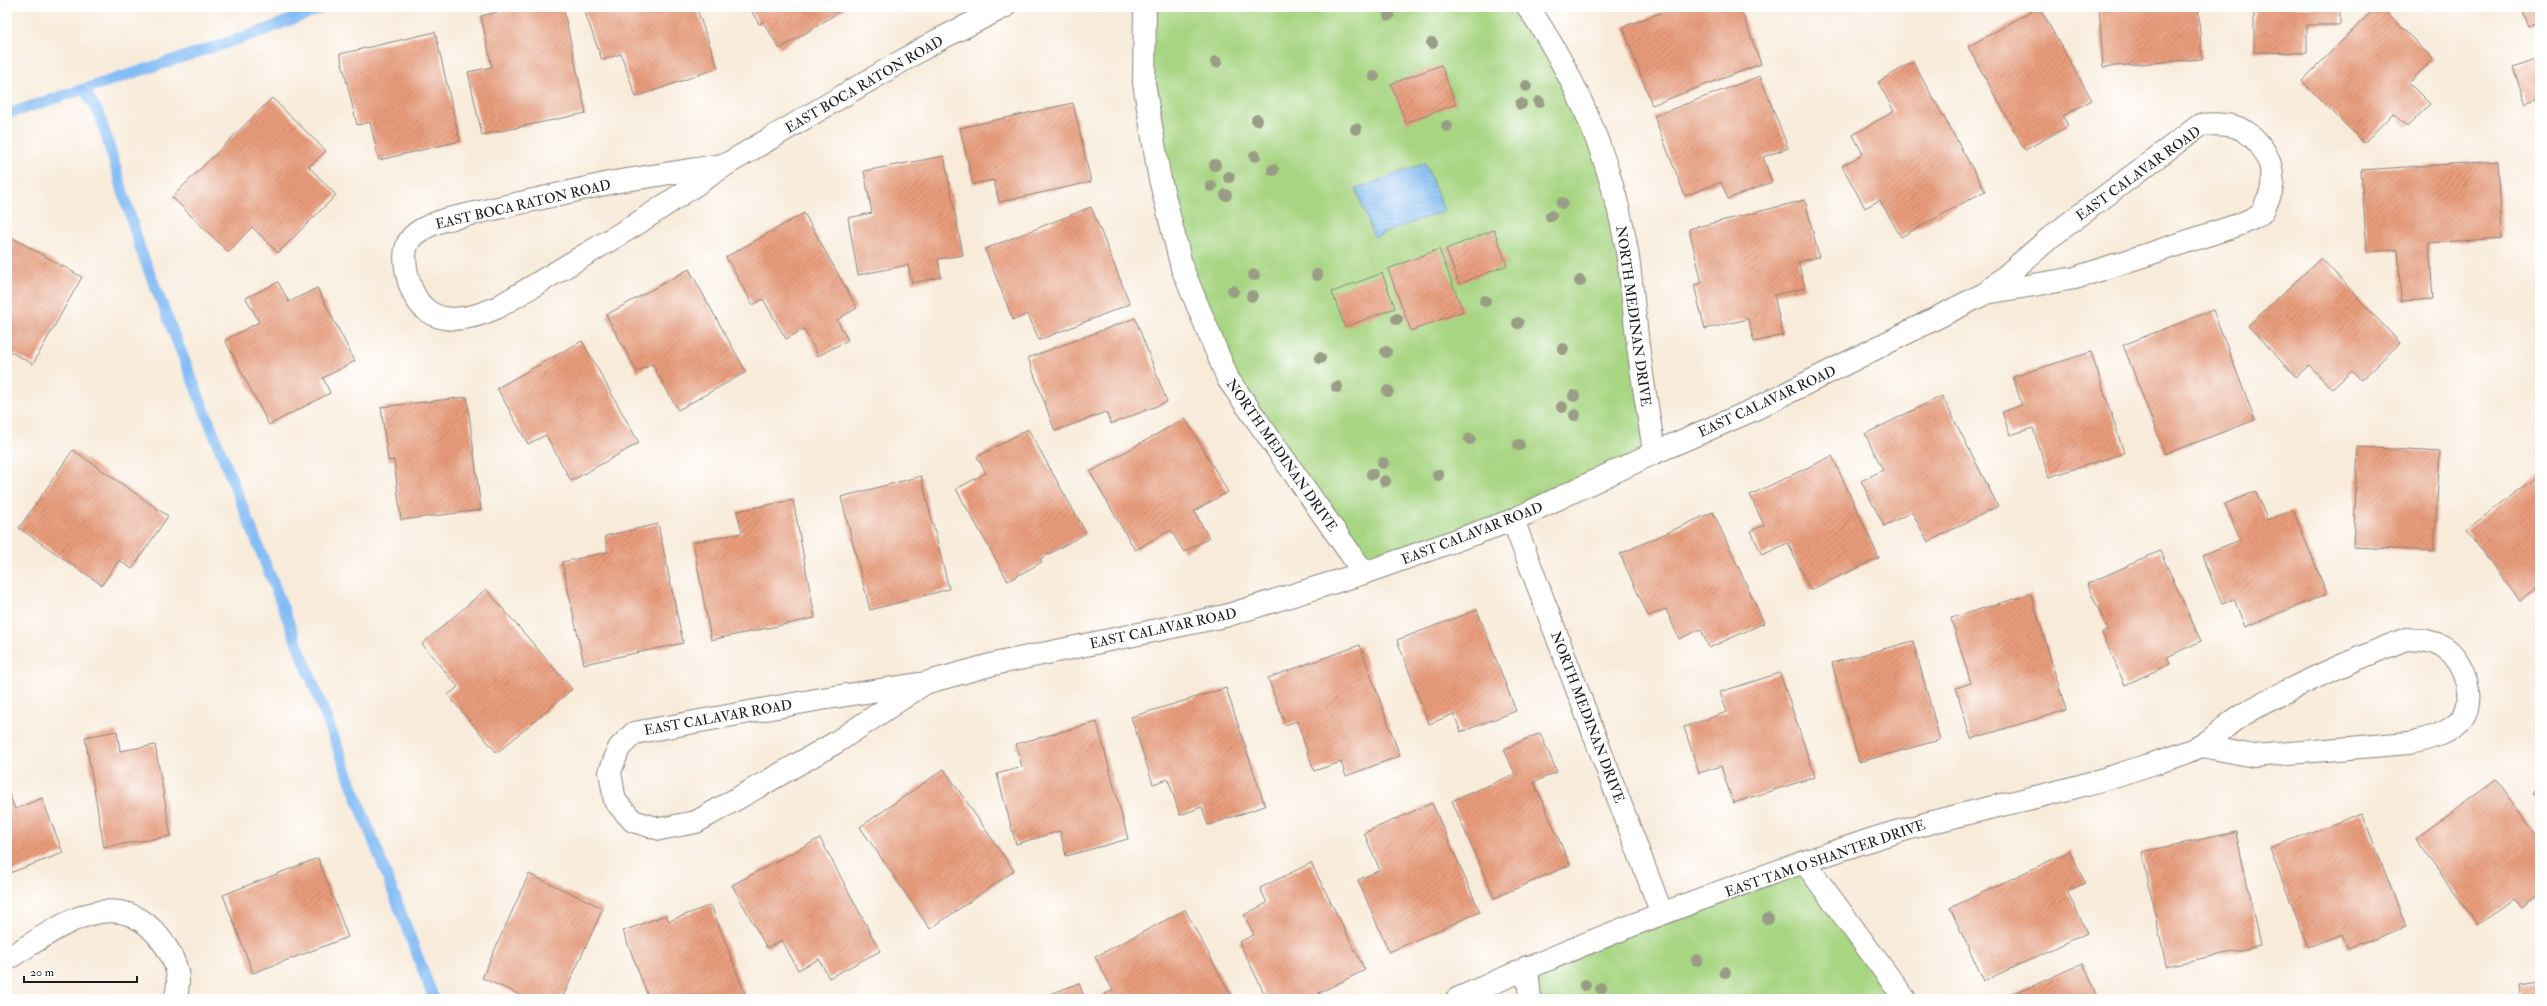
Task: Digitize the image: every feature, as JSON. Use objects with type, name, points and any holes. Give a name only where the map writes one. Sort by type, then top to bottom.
[{"type":"street","name":"EAST BOCA RATON ROAD","points":[[727,164],[614,182],[444,220],[422,228],[407,245],[406,269],[414,297],[431,315],[454,320],[477,317],[498,307],[635,225],[727,164],[936,41],[1004,7]]},
{"type":"street","name":"NORTH MEDINAN DRIVE","points":[[1145,7],[1144,83],[1158,175],[1182,268],[1228,379],[1364,572]]},
{"type":"street","name":"NORTH MEDINAN DRIVE","points":[[1528,7],[1544,30],[1594,133],[1616,204],[1628,257],[1640,360],[1654,453]]},
{"type":"street","name":"EAST CALAVAR ROAD","points":[[925,683],[835,743],[696,822],[660,829],[633,821],[614,801],[610,772],[618,748],[634,733],[813,700],[925,683],[994,664],[1225,616],[1364,572],[1513,520],[1654,453],[1754,410],[1986,294],[2052,236],[2200,125],[2222,124],[2244,130],[2260,145],[2268,160],[2273,175],[2271,195],[2261,214],[2241,224],[2075,278],[1986,294]]},
{"type":"street","name":"NORTH MEDINAN DRIVE","points":[[1513,520],[1662,914]]},
{"type":"street","name":"EAST TAM O SHANTER DRIVE","points":[[1457,999],[1527,967],[1662,914],[1873,839],[1963,813],[2031,800],[2088,785],[2202,746],[2237,718],[2291,690],[2406,639],[2426,640],[2444,647],[2465,674],[2469,690],[2468,707],[2461,721],[2446,732],[2431,738],[2409,743],[2254,756],[2202,746]]},
{"type":"street","points":[[1805,863],[1905,999]]},
{"type":"street","points":[[7,959],[68,922],[97,911],[122,911],[142,919],[159,937],[174,958],[179,975],[175,999]]},
{"type":"street","points":[[1527,967],[1530,999]]},
{"type":"green space","points":[[1145,7],[1528,7],[1597,140],[1654,453],[1364,573],[1228,379],[1159,175]]},
{"type":"green space","points":[[1805,863],[1905,999],[1530,999],[1527,967]]},
{"type":"water","points":[[1425,163],[1444,211],[1374,237],[1356,189]]},
{"type":"building","points":[[521,7],[563,7],[586,113],[482,135],[468,72],[492,67],[481,16]]},
{"type":"building","points":[[583,7],[696,7],[718,68],[636,97],[621,54],[602,60]]},
{"type":"building","points":[[749,7],[847,7],[780,49],[763,22],[759,24]]},
{"type":"building","points":[[1676,7],[1740,7],[1761,64],[1652,105],[1623,27]]},
{"type":"building","points":[[2039,7],[2092,100],[2063,116],[2068,126],[2025,150],[1968,47]]},
{"type":"building","points":[[2099,7],[2198,7],[2202,59],[2103,67]]},
{"type":"building","points":[[2254,7],[2340,7],[2340,25],[2307,25],[2307,53],[2254,52]]},
{"type":"building","points":[[2376,7],[2381,7],[2433,59],[2409,83],[2430,104],[2407,127],[2393,113],[2364,143],[2302,81]]},
{"type":"building","points":[[2520,7],[2540,7],[2540,21],[2528,26]]},
{"type":"building","points":[[435,32],[460,141],[379,160],[370,122],[357,125],[340,54]]},
{"type":"building","points":[[2540,58],[2540,98],[2526,104],[2513,68]]},
{"type":"building","points":[[1913,62],[1985,191],[1901,237],[1880,200],[1865,208],[1842,166],[1863,154],[1853,135],[1894,111],[1878,82]]},
{"type":"building","points":[[1441,65],[1456,104],[1406,123],[1391,84]]},
{"type":"building","points":[[1760,76],[1788,148],[1763,157],[1772,182],[1728,199],[1721,182],[1685,196],[1654,116]]},
{"type":"building","points":[[272,98],[326,151],[309,167],[336,195],[278,253],[252,227],[228,252],[172,197]]},
{"type":"building","points":[[1073,103],[1091,182],[999,202],[994,180],[973,184],[960,128]]},
{"type":"building","points":[[944,156],[963,255],[938,259],[941,277],[912,283],[908,265],[858,275],[848,218],[872,213],[864,171]]},
{"type":"building","points":[[2498,161],[2502,238],[2429,243],[2433,299],[2401,301],[2398,250],[2367,252],[2361,170]]},
{"type":"building","points":[[1805,200],[1819,257],[1798,262],[1805,288],[1774,295],[1783,335],[1754,342],[1748,319],[1705,329],[1694,285],[1702,283],[1689,229]]},
{"type":"building","points":[[1091,207],[1130,304],[1039,340],[1028,314],[1013,320],[985,249]]},
{"type":"building","points":[[804,213],[857,308],[837,320],[848,340],[818,356],[804,329],[786,339],[763,299],[753,305],[726,257]]},
{"type":"building","points":[[1494,230],[1507,265],[1459,284],[1446,249]]},
{"type":"building","points":[[9,236],[82,277],[33,364],[7,350],[7,239]]},
{"type":"building","points":[[1439,249],[1463,311],[1411,331],[1388,269]]},
{"type":"building","points":[[2321,258],[2400,343],[2361,380],[2352,371],[2332,389],[2309,365],[2296,377],[2248,326]]},
{"type":"building","points":[[689,269],[746,372],[678,410],[652,364],[637,372],[606,315]]},
{"type":"building","points":[[1382,273],[1395,308],[1345,327],[1332,292]]},
{"type":"building","points":[[278,282],[289,302],[317,288],[355,361],[323,378],[330,393],[269,425],[225,340],[259,322],[246,298]]},
{"type":"building","points":[[2213,310],[2255,420],[2165,454],[2123,345]]},
{"type":"building","points":[[1135,318],[1167,402],[1111,424],[1106,412],[1055,431],[1028,358]]},
{"type":"building","points":[[582,341],[639,443],[571,481],[546,435],[528,444],[497,388]]},
{"type":"building","points":[[2091,352],[2124,453],[2049,477],[2033,428],[2010,435],[2002,412],[2022,405],[2013,377]]},
{"type":"building","points":[[1942,396],[1998,506],[1928,542],[1912,512],[1884,526],[1861,481],[1883,470],[1865,434]]},
{"type":"building","points":[[467,397],[481,510],[401,520],[394,460],[388,461],[381,407]]},
{"type":"building","points":[[1185,418],[1228,492],[1194,511],[1209,538],[1184,552],[1171,530],[1135,550],[1090,472]]},
{"type":"building","points":[[1028,429],[1086,533],[1040,559],[1042,562],[1008,581],[956,489],[986,473],[977,457]]},
{"type":"building","points":[[2358,447],[2440,452],[2434,551],[2353,547]]},
{"type":"building","points":[[73,450],[168,516],[132,569],[119,560],[102,585],[19,528]]},
{"type":"building","points":[[1832,456],[1879,558],[1810,590],[1788,543],[1762,555],[1751,531],[1764,525],[1750,495]]},
{"type":"building","points":[[2540,474],[2540,586],[2520,601],[2466,530]]},
{"type":"building","points":[[921,476],[949,589],[870,610],[841,497]]},
{"type":"building","points":[[2256,491],[2267,520],[2293,510],[2327,594],[2245,627],[2234,599],[2222,604],[2202,555],[2240,540],[2225,504]]},
{"type":"building","points":[[793,500],[815,618],[711,640],[693,542],[742,533],[737,511]]},
{"type":"building","points":[[1713,512],[1764,623],[1709,648],[1701,629],[1679,639],[1666,609],[1648,616],[1620,554]]},
{"type":"building","points":[[658,524],[683,643],[584,664],[562,562],[608,552],[605,536]]},
{"type":"building","points":[[2160,551],[2201,641],[2167,657],[2170,664],[2125,685],[2102,633],[2108,630],[2087,584]]},
{"type":"building","points":[[486,589],[572,689],[497,753],[448,695],[458,687],[422,644]]},
{"type":"building","points":[[2031,594],[2066,710],[1971,739],[1956,688],[1971,683],[1951,618]]},
{"type":"building","points":[[1477,610],[1516,711],[1461,732],[1454,714],[1429,724],[1397,640]]},
{"type":"building","points":[[1913,641],[1940,740],[1859,762],[1832,663]]},
{"type":"building","points":[[1360,645],[1400,756],[1346,776],[1341,762],[1314,771],[1297,721],[1285,725],[1268,678]]},
{"type":"building","points":[[1780,673],[1815,777],[1733,803],[1721,766],[1699,773],[1684,727],[1727,712],[1720,692]]},
{"type":"building","points":[[1226,688],[1265,806],[1208,825],[1202,807],[1180,815],[1168,779],[1153,784],[1131,717]]},
{"type":"building","points":[[1097,722],[1128,839],[1066,856],[1060,831],[1016,844],[997,774],[1022,767],[1016,744]]},
{"type":"building","points":[[117,731],[120,751],[155,745],[171,836],[104,847],[85,737]]},
{"type":"building","points":[[1540,733],[1557,772],[1534,782],[1570,865],[1494,898],[1452,801],[1515,774],[1504,749]]},
{"type":"building","points":[[944,769],[1014,871],[930,929],[860,827]]},
{"type":"building","points":[[2540,778],[2540,797],[2533,794]]},
{"type":"building","points":[[2496,780],[2540,840],[2540,895],[2521,909],[2513,899],[2478,925],[2415,839]]},
{"type":"building","points":[[7,789],[15,809],[42,798],[63,853],[7,874]]},
{"type":"building","points":[[1432,803],[1480,912],[1389,952],[1358,880],[1380,870],[1364,833]]},
{"type":"building","points":[[2362,813],[2406,927],[2348,949],[2342,934],[2308,947],[2270,848]]},
{"type":"building","points":[[2236,832],[2260,946],[2166,966],[2142,852]]},
{"type":"building","points":[[820,838],[880,951],[829,978],[819,959],[798,970],[782,940],[767,948],[732,885]]},
{"type":"building","points":[[2070,851],[2085,883],[2067,891],[2087,933],[1984,981],[1950,908]]},
{"type":"building","points":[[318,858],[348,937],[253,973],[223,895]]},
{"type":"building","points":[[1311,863],[1365,970],[1319,993],[1320,995],[1313,999],[1267,999],[1239,942],[1254,935],[1244,915],[1267,903],[1260,888]]},
{"type":"building","points":[[529,874],[603,908],[562,999],[529,999],[482,978]]},
{"type":"building","points":[[711,905],[747,999],[649,999],[623,931],[666,915],[669,921]]},
{"type":"building","points":[[1185,910],[1233,999],[1096,999],[1113,990],[1095,957]]},
{"type":"building","points":[[2083,963],[2099,999],[2004,999]]},
{"type":"building","points":[[2540,982],[2540,999],[2520,999],[2518,985]]},
{"type":"building","points":[[1079,983],[1085,999],[1038,999]]},
{"type":"waterway","points":[[7,114],[257,33],[324,7]]},
{"type":"waterway","points":[[84,89],[100,116],[141,251],[311,678],[434,999]]}]
